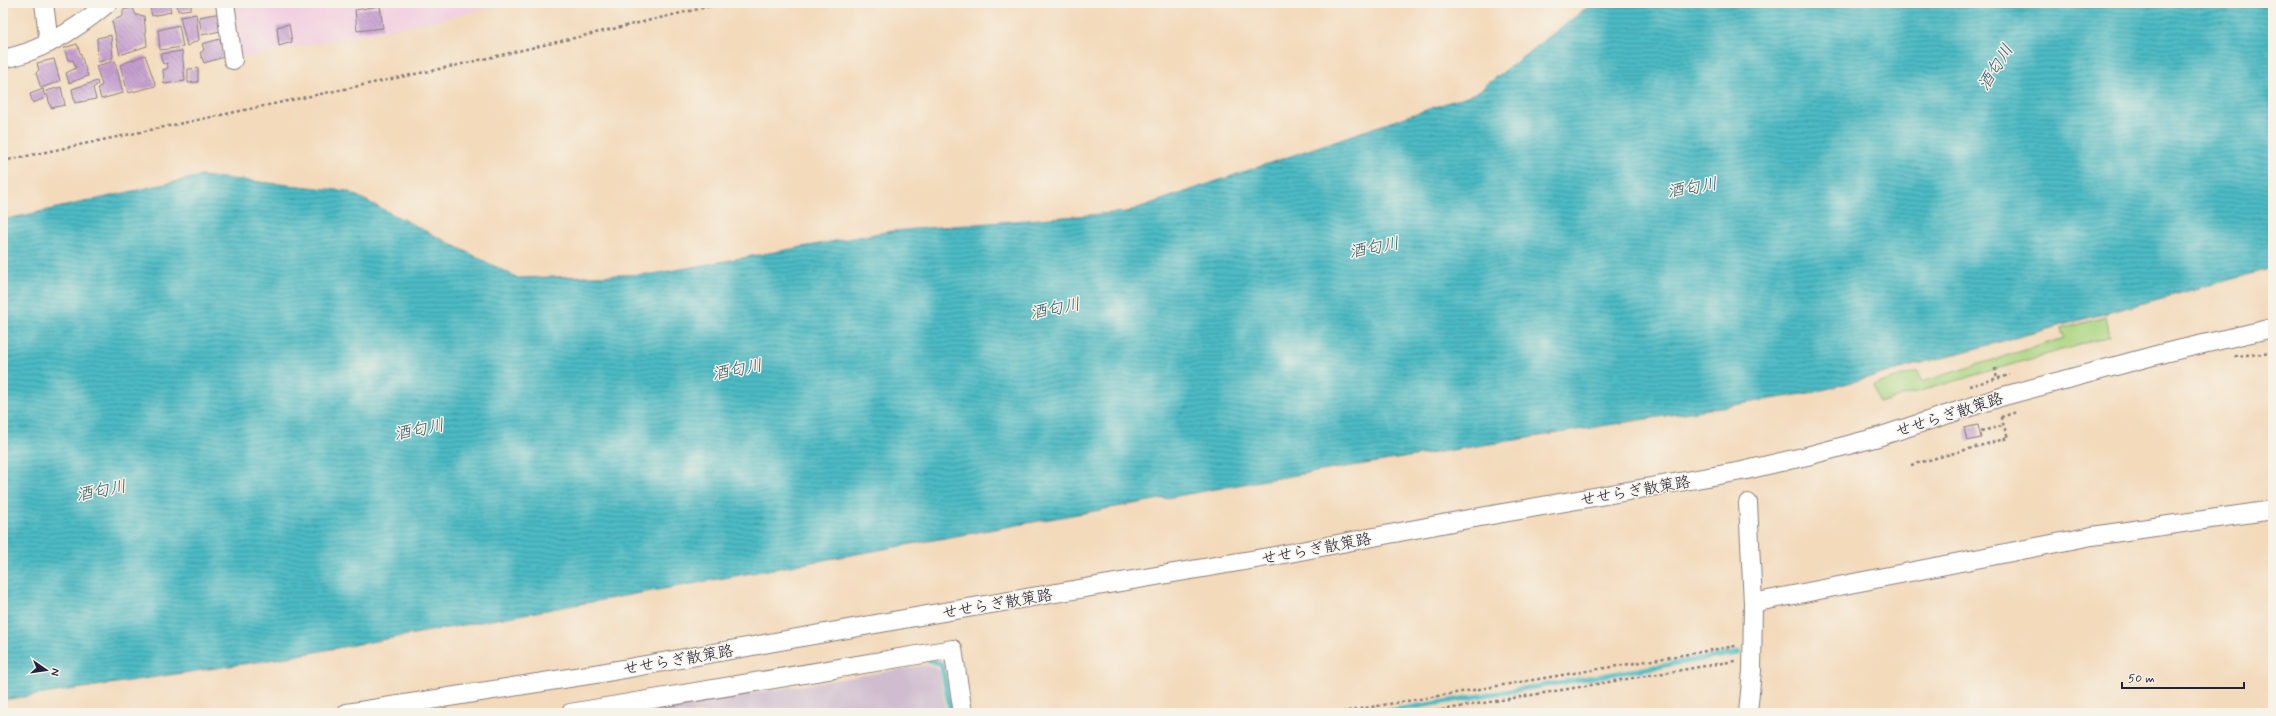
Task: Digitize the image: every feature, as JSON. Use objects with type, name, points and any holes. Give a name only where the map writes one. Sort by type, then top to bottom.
[{"type":"street","points":[[44,3],[49,43]]},
{"type":"street","points":[[3,59],[49,43],[93,15],[108,3]]},
{"type":"street","points":[[225,3],[233,60]]},
{"type":"street","name":"せせらぎ散策路","points":[[347,713],[601,673],[939,612],[1274,556],[1463,520],[1742,471],[1807,456],[1878,437],[2018,392],[2164,353],[2273,328]]},
{"type":"street","points":[[1748,503],[1753,603],[1748,713]]},
{"type":"street","points":[[1753,603],[2092,536],[2273,510]]},
{"type":"street","points":[[570,713],[953,649],[963,713]]},
{"type":"path","points":[[3,160],[458,66],[724,3]]},
{"type":"path","points":[[1911,465],[2008,438],[2001,417]]},
{"type":"path","points":[[1981,431],[2004,426]]},
{"type":"path","points":[[1336,713],[1752,651]]},
{"type":"path","points":[[1424,713],[1752,651]]},
{"type":"shaded area","points":[[232,3],[514,3],[428,22],[240,58]]},
{"type":"shaded area","points":[[927,665],[934,666],[940,672],[946,713],[632,713]]},
{"type":"green space","points":[[2106,317],[2110,336],[1879,403],[1874,385],[1918,371],[1921,382],[2064,338],[2061,329]]},
{"type":"water","name":"酒匂川","points":[[1593,3],[2273,3],[2273,268],[1815,392],[1271,479],[276,659],[3,700],[3,220],[201,176],[347,191],[518,278],[653,274],[891,231],[1126,212],[1476,93]]},
{"type":"building","points":[[149,3],[169,3],[171,12],[152,16]]},
{"type":"building","points":[[177,3],[191,3],[191,9],[178,11]]},
{"type":"building","points":[[380,6],[383,28],[357,31],[355,10]]},
{"type":"building","points":[[133,8],[136,15],[144,16],[147,46],[120,55],[112,21],[123,16],[123,10]]},
{"type":"building","points":[[221,13],[220,31],[202,35],[199,17]]},
{"type":"building","points":[[196,14],[199,40],[187,46],[180,17]]},
{"type":"building","points":[[289,24],[292,42],[279,46],[277,27]]},
{"type":"building","points":[[179,25],[183,47],[160,50],[158,30]]},
{"type":"building","points":[[111,35],[113,58],[98,62],[97,38]]},
{"type":"building","points":[[220,39],[224,57],[204,63],[200,53],[204,50],[202,44]]},
{"type":"building","points":[[77,44],[88,76],[69,83],[66,73],[76,68],[73,60],[68,60],[64,48]]},
{"type":"building","points":[[182,51],[185,81],[164,84],[163,70],[168,68],[167,63],[163,64],[160,54]]},
{"type":"building","points":[[145,55],[156,86],[128,93],[120,65]]},
{"type":"building","points":[[54,59],[60,81],[41,88],[36,73],[39,70],[37,63]]},
{"type":"building","points":[[115,61],[123,93],[101,99],[98,88],[102,85],[96,66]]},
{"type":"building","points":[[198,68],[198,82],[188,83],[188,69]]},
{"type":"building","points":[[97,81],[98,84],[93,88],[96,99],[75,103],[72,89]]},
{"type":"building","points":[[61,87],[65,105],[51,108],[46,91]]},
{"type":"building","points":[[43,89],[45,98],[33,103],[30,94]]},
{"type":"building","points":[[1978,425],[1981,438],[1967,441],[1964,428]]},
{"type":"waterway","points":[[1377,713],[1739,653]]},
{"type":"waterway","points":[[929,660],[939,663],[942,667],[951,713]]}]
